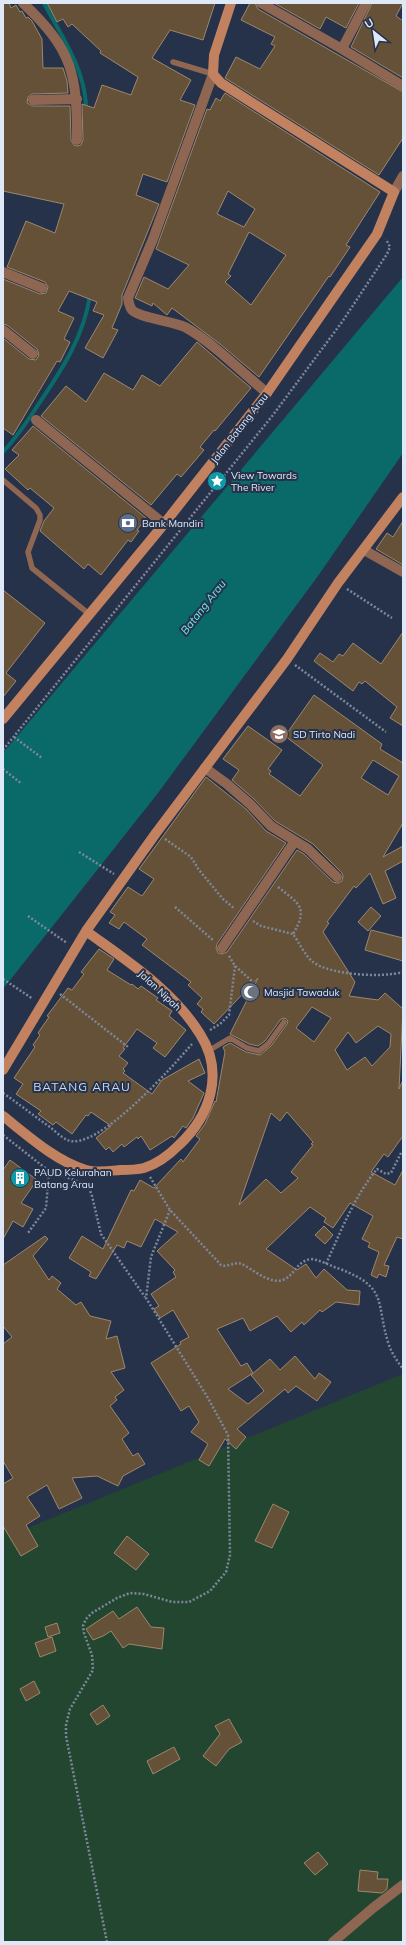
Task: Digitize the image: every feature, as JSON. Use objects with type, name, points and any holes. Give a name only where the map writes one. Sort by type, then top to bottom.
[{"type":"street","points":[[23,3],[46,26],[58,42],[72,70],[78,99],[78,140]]},
{"type":"street","points":[[232,3],[214,56],[213,74],[153,239],[128,298],[129,305],[133,311],[184,327],[200,337],[267,393]]},
{"type":"street","points":[[261,3],[403,86]]},
{"type":"street","points":[[342,49],[366,3]]},
{"type":"street","points":[[213,74],[221,83],[394,192]]},
{"type":"street","points":[[33,100],[78,99]]},
{"type":"street","name":"Jalan Batang Arau","points":[[3,719],[164,524],[267,393],[377,234],[394,192],[403,176]]},
{"type":"street","points":[[3,272],[42,288]]},
{"type":"street","points":[[3,330],[33,354]]},
{"type":"street","points":[[36,420],[164,524]]},
{"type":"street","points":[[3,1070],[86,931],[287,659],[338,584],[403,497]]},
{"type":"street","points":[[364,550],[403,572]]},
{"type":"street","points":[[205,768],[227,784],[250,804],[271,826],[308,849],[337,877]]},
{"type":"street","points":[[222,948],[295,841]]},
{"type":"street","name":"Jalan Nipah","points":[[3,1116],[43,1147],[87,1171],[113,1171],[144,1168],[169,1155],[191,1134],[208,1106],[213,1079],[208,1051],[201,1034],[178,1005],[146,976],[86,931]]},
{"type":"street","points":[[333,1942],[403,1885]]},
{"type":"lane","points":[[173,62],[213,74]]},
{"type":"lane","points":[[3,480],[36,508],[40,514],[40,520],[28,552],[32,568],[89,614]]},
{"type":"lane","points":[[208,1051],[230,1038],[247,1048],[259,1051],[268,1044],[284,1022]]},
{"type":"path","points":[[3,750],[273,416],[342,322],[387,254],[390,247],[387,240],[377,234]]},
{"type":"path","points":[[338,584],[392,618]]},
{"type":"path","points":[[287,659],[386,732]]},
{"type":"path","points":[[14,737],[42,758]]},
{"type":"path","points":[[3,769],[22,784]]},
{"type":"path","points":[[79,852],[123,879]]},
{"type":"path","points":[[269,880],[300,904],[303,913],[301,921],[294,934]]},
{"type":"path","points":[[28,916],[55,934]]},
{"type":"path","points":[[3,1093],[68,1140],[82,1139],[96,1133],[127,1112],[174,1065],[201,1034],[220,1024],[230,1015],[235,966]]},
{"type":"path","points":[[338,972],[368,975],[403,972]]},
{"type":"path","points":[[3,979],[42,1005]]},
{"type":"path","points":[[52,988],[128,1048]]},
{"type":"path","points":[[3,1135],[49,1171],[88,1185],[101,1234],[146,1298],[208,1398],[228,1435],[230,1555],[226,1572],[210,1591],[189,1602],[172,1602],[144,1594],[130,1593],[117,1598],[92,1613],[86,1619],[83,1626],[92,1655],[93,1670],[70,1709],[66,1725],[66,1736],[107,1942]]},
{"type":"path","points":[[326,1264],[352,1206],[372,1175],[377,1169],[386,1174],[391,1173],[402,1151]]},
{"type":"path","points":[[144,1168],[170,1210],[224,1266],[240,1263],[273,1281],[280,1281],[286,1279],[305,1260],[316,1260],[358,1276],[369,1284],[376,1295],[382,1310],[389,1346],[403,1369]]},
{"type":"path","points":[[28,1233],[46,1208],[49,1171]]},
{"type":"path","points":[[146,1298],[151,1256],[170,1210]]},
{"type":"shaded area","points":[[403,1374],[403,1942],[3,1942],[3,1512],[23,1530]]},
{"type":"water","name":"Batang Arau","points":[[403,277],[403,453],[318,576],[158,793],[3,989],[3,753]]},
{"type":"building","points":[[3,3],[9,3],[11,8],[16,5],[26,18],[28,17],[32,21],[42,39],[43,68],[63,68],[67,81],[68,93],[32,94],[28,97],[27,103],[33,106],[70,106],[71,140],[74,145],[77,146],[81,145],[83,140],[82,104],[94,108],[102,85],[131,95],[138,77],[100,53],[101,51],[72,24],[68,27],[63,19],[57,22],[47,3],[215,3],[203,40],[170,30],[152,58],[191,80],[180,100],[195,105],[167,182],[143,174],[136,195],[159,204],[122,295],[122,304],[112,328],[118,330],[103,358],[85,348],[104,315],[93,311],[97,302],[69,291],[58,311],[74,318],[64,339],[70,342],[60,362],[57,361],[13,435],[3,428],[3,338],[29,359],[36,360],[39,355],[37,349],[7,325],[3,324],[3,279],[40,294],[46,293],[48,287],[45,282],[7,267],[26,221],[55,233],[64,204],[3,191]]},
{"type":"building","points":[[250,3],[255,3],[258,9],[403,92],[403,138],[379,175],[225,78],[236,57],[260,69],[275,46],[271,44],[275,37],[241,20]]},
{"type":"building","points":[[274,3],[359,3],[346,28],[326,17],[320,29]]},
{"type":"building","points":[[372,3],[403,3],[396,16],[403,21],[403,78],[351,47]]},
{"type":"building","points":[[225,93],[380,192],[346,245],[350,247],[259,377],[220,344],[172,308],[167,315],[153,303],[152,306],[135,298],[144,277],[168,289],[189,265],[156,249],[207,109],[210,110],[216,98],[220,101]],"holes":[[[228,191],[255,209],[244,227],[217,214]],[[249,232],[286,255],[251,305],[225,282],[231,276],[228,274]]]},
{"type":"building","points":[[197,342],[251,388],[200,447],[204,450],[181,477],[177,474],[151,505],[41,416],[66,386],[86,402],[104,373],[133,390],[142,375],[160,386]]},
{"type":"building","points":[[33,426],[146,518],[137,530],[139,531],[131,542],[128,540],[101,575],[88,564],[84,569],[40,531],[44,521],[54,508],[30,488],[28,490],[5,469],[19,455],[12,450]]},
{"type":"building","points":[[403,521],[403,565],[376,549],[387,533],[393,537]]},
{"type":"building","points":[[3,590],[45,623],[6,673],[16,681],[3,697]]},
{"type":"building","points":[[403,632],[403,726],[390,718],[397,707],[365,681],[362,684],[359,682],[353,691],[314,661],[320,653],[333,662],[339,654],[343,656],[353,643],[381,664]]},
{"type":"building","points":[[314,695],[382,744],[380,749],[403,763],[403,823],[383,857],[403,846],[403,861],[385,871],[396,898],[383,904],[370,873],[356,888],[354,886],[327,922],[329,923],[323,932],[355,982],[349,996],[378,1000],[385,993],[403,1009],[399,1089],[403,1080],[403,1136],[388,1157],[384,1154],[371,1172],[395,1185],[403,1170],[403,1239],[397,1237],[384,1265],[389,1266],[386,1277],[379,1274],[377,1278],[371,1275],[379,1252],[368,1247],[370,1243],[362,1239],[373,1216],[350,1203],[333,1228],[324,1222],[326,1218],[310,1207],[266,1249],[297,1270],[306,1264],[316,1278],[324,1269],[347,1290],[360,1291],[359,1305],[336,1302],[322,1312],[320,1310],[304,1325],[302,1322],[291,1332],[277,1316],[250,1331],[243,1318],[217,1329],[241,1366],[247,1363],[253,1373],[228,1389],[248,1404],[264,1391],[251,1375],[270,1359],[280,1370],[295,1356],[315,1379],[319,1373],[331,1382],[317,1401],[296,1386],[288,1393],[285,1389],[237,1429],[246,1437],[236,1449],[225,1439],[209,1466],[199,1460],[208,1444],[191,1432],[199,1422],[189,1406],[181,1411],[151,1363],[181,1344],[180,1342],[189,1337],[173,1310],[160,1318],[154,1309],[159,1306],[151,1294],[176,1277],[173,1272],[175,1270],[157,1251],[178,1232],[155,1219],[141,1247],[127,1241],[124,1248],[117,1245],[96,1279],[89,1276],[91,1272],[69,1258],[82,1236],[103,1249],[131,1190],[134,1191],[140,1180],[154,1188],[181,1159],[183,1162],[200,1139],[196,1136],[205,1124],[215,1101],[216,1102],[225,1052],[223,1047],[230,1043],[246,1052],[260,1055],[271,1046],[287,1024],[288,1021],[285,1018],[281,1019],[265,1041],[258,1046],[249,1044],[230,1034],[258,978],[214,1024],[201,1012],[203,1009],[197,1004],[202,998],[188,985],[191,982],[142,945],[147,939],[124,922],[119,929],[109,923],[115,915],[110,912],[128,887],[142,896],[154,879],[139,869],[206,777],[246,809],[266,831],[286,843],[217,944],[216,948],[218,953],[222,954],[227,952],[297,850],[304,854],[333,882],[338,883],[342,881],[342,873],[313,844],[275,821],[254,799],[232,780],[239,770],[223,759],[248,726],[282,750],[268,769],[271,771],[269,774],[300,796],[323,765],[285,736]],"holes":[[[373,760],[399,776],[388,795],[361,778]],[[312,1007],[331,1018],[314,1042],[296,1028]],[[378,1026],[391,1034],[390,1047],[372,1066],[365,1057],[347,1070],[335,1050],[348,1032],[356,1043]],[[287,1112],[313,1142],[311,1144],[313,1145],[291,1172],[298,1178],[281,1193],[266,1179],[239,1205],[271,1113],[280,1121]]]},
{"type":"building","points":[[371,907],[381,916],[368,931],[358,922]]},
{"type":"building","points":[[371,930],[403,938],[403,961],[365,950]]},
{"type":"building","points":[[99,949],[114,959],[107,970],[138,989],[141,986],[158,998],[156,1000],[172,1011],[169,1016],[186,1030],[165,1057],[153,1048],[157,1043],[137,1029],[119,1056],[128,1063],[123,1069],[125,1071],[123,1073],[152,1094],[162,1080],[199,1059],[205,1073],[188,1081],[204,1093],[193,1118],[186,1128],[183,1126],[174,1138],[172,1136],[150,1150],[141,1136],[138,1139],[137,1137],[124,1147],[122,1144],[113,1152],[109,1147],[106,1150],[96,1138],[111,1126],[91,1112],[88,1116],[86,1115],[72,1134],[56,1122],[53,1125],[38,1114],[41,1111],[16,1094],[23,1084],[14,1078],[35,1047],[33,1045],[40,1035],[38,1033],[49,1017],[47,1016],[68,988],[72,990],[84,974],[81,972]]},
{"type":"building","points":[[10,1160],[37,1180],[21,1203],[33,1209],[23,1227],[13,1221],[3,1239],[3,1170]]},
{"type":"building","points":[[324,1226],[333,1235],[325,1244],[315,1235]]},
{"type":"building","points":[[45,1236],[48,1239],[33,1256],[49,1280],[52,1276],[61,1283],[57,1289],[76,1305],[81,1302],[90,1316],[111,1321],[106,1339],[117,1336],[125,1368],[111,1372],[124,1390],[115,1397],[117,1400],[110,1406],[129,1433],[122,1439],[133,1456],[138,1453],[145,1464],[123,1476],[118,1486],[97,1476],[72,1478],[82,1498],[59,1509],[47,1485],[27,1497],[40,1516],[26,1525],[38,1546],[21,1556],[3,1526],[3,1484],[13,1478],[3,1461],[3,1344],[12,1337],[3,1326],[3,1265]]},
{"type":"building","points":[[273,1504],[289,1512],[272,1548],[255,1541]]},
{"type":"building","points":[[127,1536],[149,1554],[136,1570],[114,1553]]},
{"type":"building","points":[[137,1607],[151,1627],[164,1628],[162,1649],[129,1644],[123,1648],[111,1631],[93,1640],[86,1629],[113,1611],[119,1619]]},
{"type":"building","points":[[57,1623],[60,1633],[48,1637],[45,1627]]},
{"type":"building","points":[[52,1637],[56,1651],[40,1657],[35,1643]]},
{"type":"building","points":[[34,1681],[40,1693],[26,1701],[20,1689]]},
{"type":"building","points":[[103,1705],[110,1716],[97,1725],[90,1714]]},
{"type":"building","points":[[229,1719],[242,1742],[229,1749],[216,1766],[203,1756],[220,1734],[215,1726]]},
{"type":"building","points":[[174,1747],[180,1759],[153,1774],[147,1761]]},
{"type":"building","points":[[318,1852],[328,1864],[315,1875],[304,1863]]},
{"type":"building","points":[[360,1870],[378,1872],[377,1879],[388,1879],[387,1889],[382,1893],[358,1891]]},
{"type":"waterway","points":[[44,3],[71,52],[81,78],[86,105]]},
{"type":"waterway","points":[[3,452],[30,418],[63,366],[83,325],[90,295]]},
{"type":"place","name":"View Towards The River","points":[[217,481]]},
{"type":"place","name":"Bank Mandiri","points":[[128,523]]},
{"type":"place","name":"SD Tirto Nadi","points":[[279,734]]},
{"type":"place","name":"Masjid Tawaduk","points":[[250,992]]},
{"type":"place","name":"PAUD Kelurahan Batang Arau","points":[[20,1178]]},
{"type":"district","name":"BATANG ARAU","points":[[82,1087]]}]
